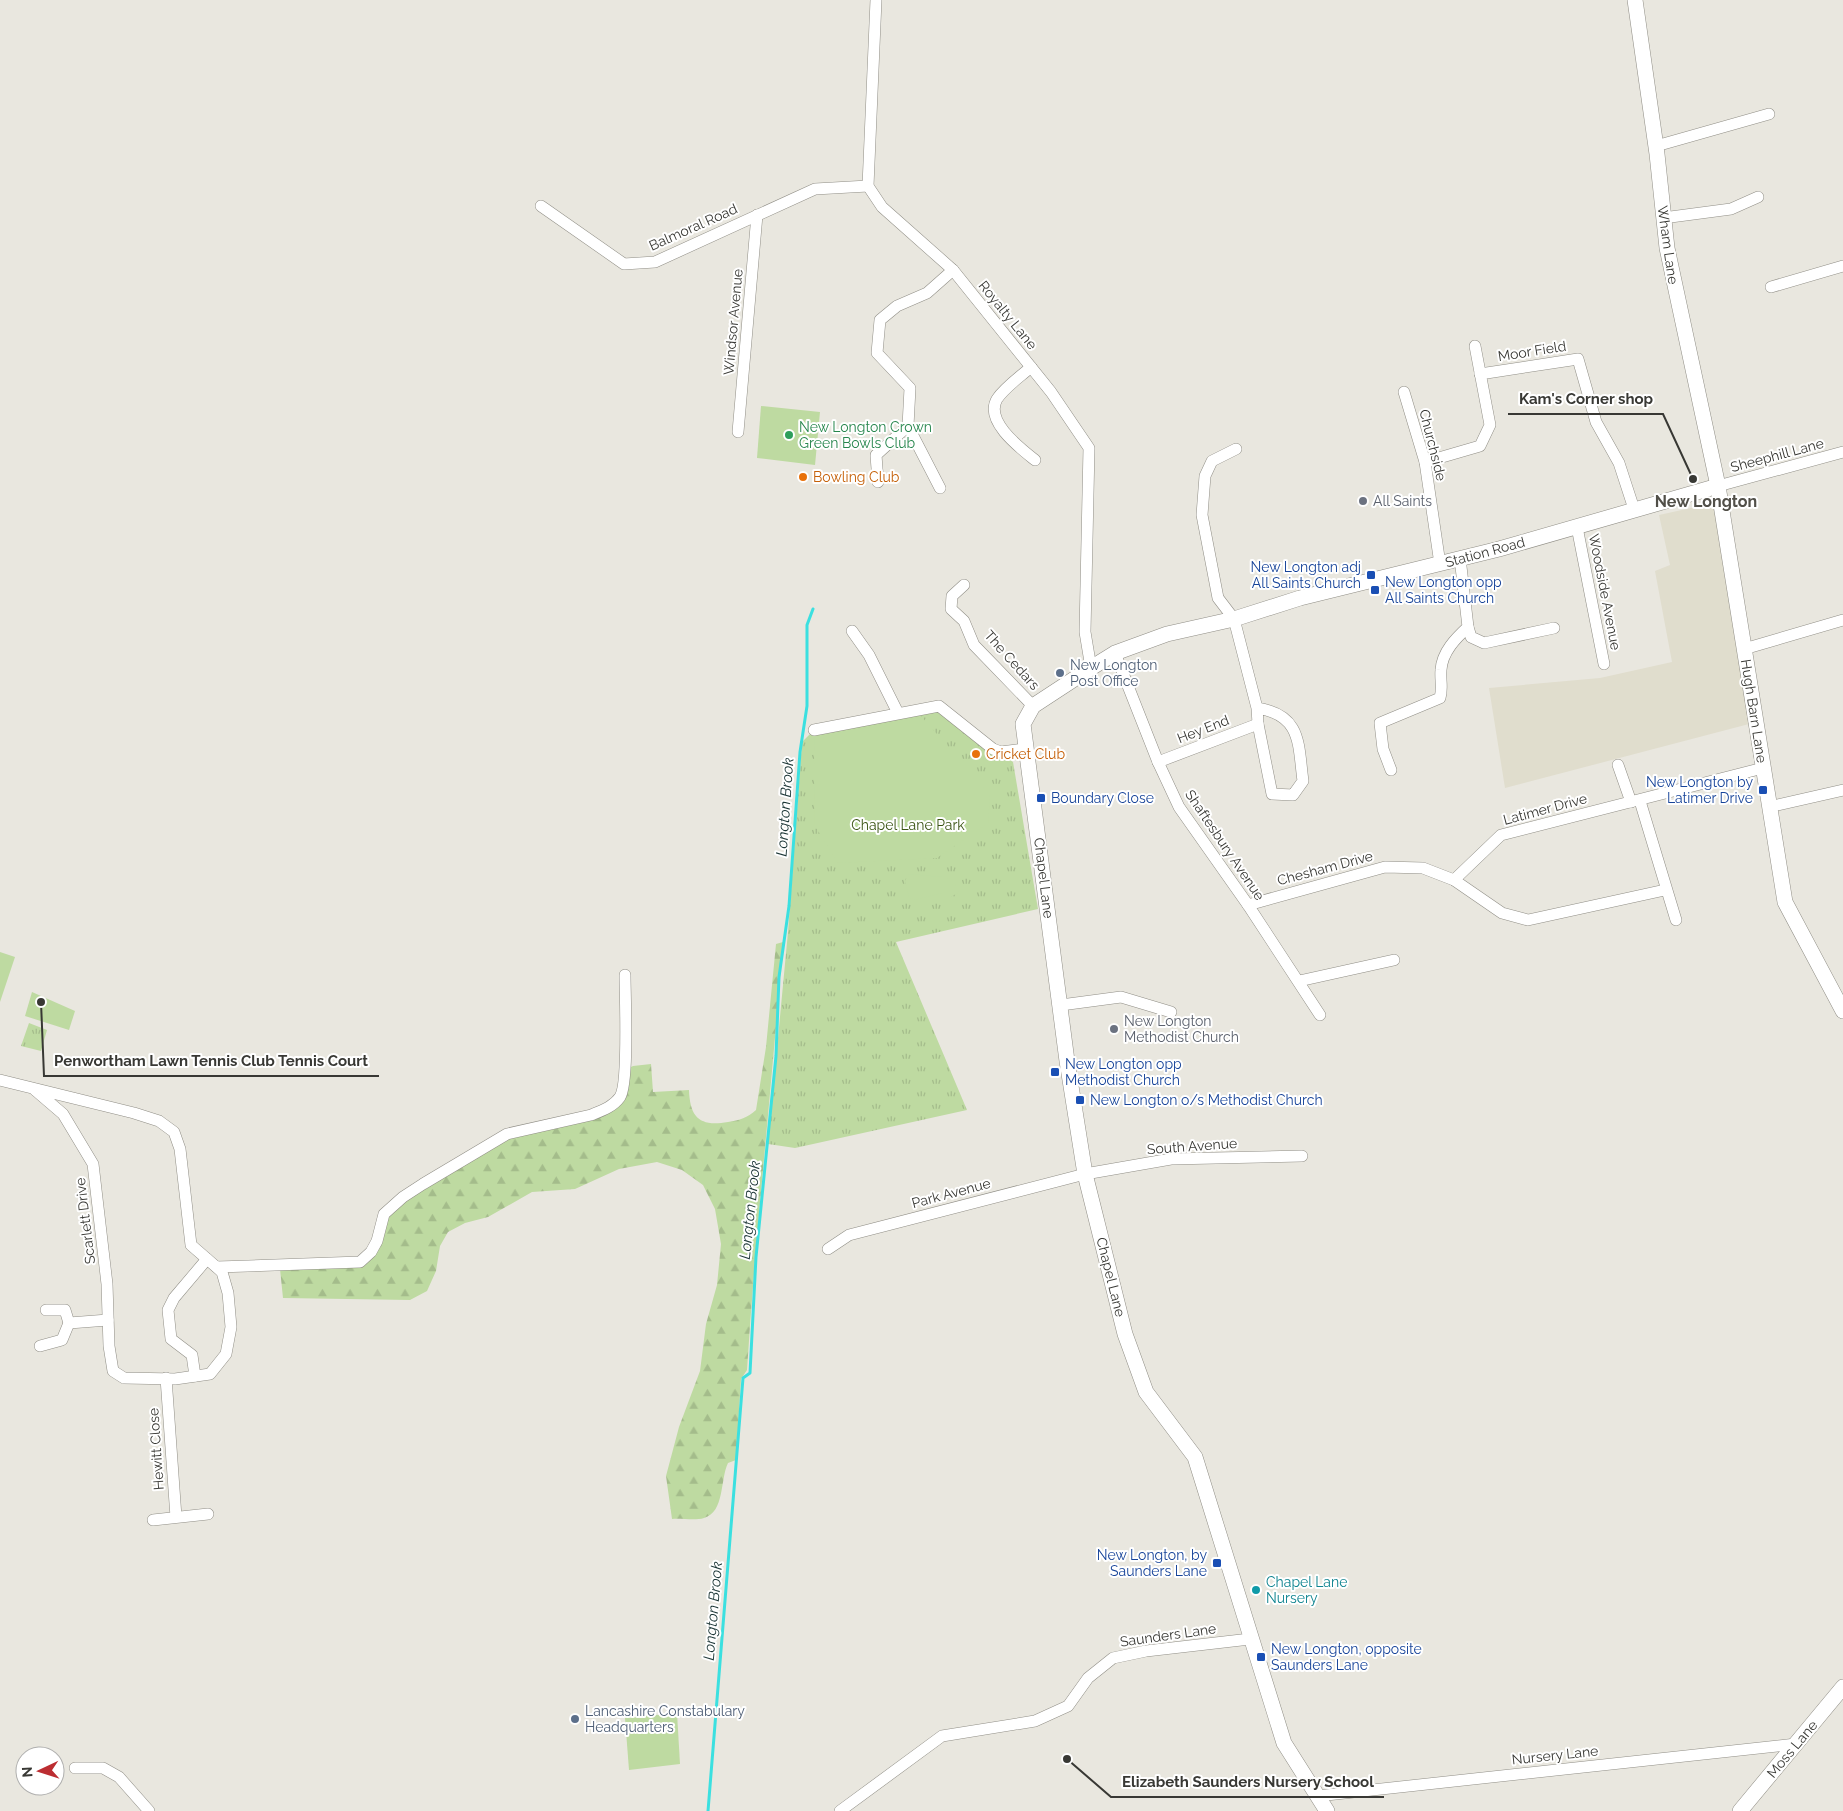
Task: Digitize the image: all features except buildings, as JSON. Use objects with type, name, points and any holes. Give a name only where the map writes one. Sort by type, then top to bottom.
[{"type":"street","points":[[868,186],[876,0]]},
{"type":"street","name":"Wham Lane","points":[[1635,0],[1656,146],[1663,218],[1680,318],[1718,486]]},
{"type":"street","points":[[1656,146],[1769,114]]},
{"type":"street","name":"Balmoral Road","points":[[541,206],[624,264],[655,262],[815,188],[868,186]]},
{"type":"street","name":"Royalty Lane","points":[[868,186],[882,207],[953,270],[1031,367],[1089,448],[1086,632],[1091,668]]},
{"type":"street","points":[[1663,218],[1731,209],[1758,196]]},
{"type":"street","name":"Windsor Avenue","points":[[738,432],[757,215]]},
{"type":"street","points":[[1771,287],[1843,266]]},
{"type":"street","points":[[940,488],[908,426],[910,388],[877,353],[880,320],[897,306],[927,293],[953,270]]},
{"type":"street","points":[[1424,462],[1480,446],[1490,425],[1475,346]]},
{"type":"street","name":"Moor Field","points":[[1480,374],[1578,359],[1596,422],[1619,463],[1634,509]]},
{"type":"street","points":[[1031,367],[998,398],[994,406],[995,419],[1012,441],[1035,460]]},
{"type":"street","name":"Churchside","points":[[1404,392],[1424,462],[1440,564]]},
{"type":"street","points":[[878,482],[876,456],[908,426]]},
{"type":"street","points":[[1236,449],[1212,461],[1205,476],[1202,515],[1218,598],[1234,620],[1257,708],[1258,724],[1272,794],[1293,795],[1303,781],[1297,732],[1274,711],[1257,708]]},
{"type":"street","name":"Sheephill Lane","points":[[1718,486],[1843,452]]},
{"type":"street","name":"Station Road","points":[[1033,706],[1115,653],[1168,634],[1234,620],[1300,598],[1440,564],[1718,486]]},
{"type":"street","name":"Hugh Barn Lane","points":[[1718,486],[1785,902],[1843,1011]]},
{"type":"street","name":"Woodside Avenue","points":[[1577,527],[1604,664]]},
{"type":"street","points":[[1460,558],[1468,627],[1471,637],[1484,643],[1554,628]]},
{"type":"street","name":"The Cedars","points":[[964,585],[952,596],[952,609],[964,622],[974,645],[1033,706]]},
{"type":"street","points":[[1744,648],[1843,622]]},
{"type":"street","points":[[1391,770],[1383,749],[1380,723],[1440,698],[1442,691],[1441,669],[1444,658],[1456,638],[1468,627]]},
{"type":"street","points":[[852,631],[869,655],[898,713]]},
{"type":"street","name":"Shaftesbury Avenue","points":[[1115,653],[1158,762],[1179,807],[1248,905],[1320,1014]]},
{"type":"street","points":[[814,730],[939,706],[993,749],[1002,752],[1024,749]]},
{"type":"street","name":"Chapel Lane","points":[[1033,706],[1023,724],[1024,749],[1039,835],[1085,1174],[1125,1334],[1146,1392],[1195,1457],[1250,1639],[1284,1743],[1326,1811]]},
{"type":"street","name":"Hey End","points":[[1158,762],[1258,724]]},
{"type":"street","points":[[1618,766],[1636,801],[1676,920]]},
{"type":"street","name":"Latimer Drive","points":[[1454,880],[1501,836],[1763,768]]},
{"type":"street","points":[[1769,807],[1843,790]]},
{"type":"street","name":"Chesham Drive","points":[[1248,905],[1385,867],[1423,868],[1454,880],[1502,913],[1528,920],[1665,890]]},
{"type":"street","points":[[1299,981],[1394,960]]},
{"type":"street","points":[[217,1267],[360,1262],[377,1241],[384,1214],[403,1196],[507,1134],[604,1111],[614,1104],[622,1093],[625,1062],[625,975]]},
{"type":"street","points":[[1061,1005],[1121,997],[1171,1012]]},
{"type":"street","points":[[0,1080],[34,1090],[134,1113],[159,1121],[174,1132],[180,1149],[191,1244],[222,1272],[228,1293],[231,1327],[226,1354],[210,1374],[166,1378]]},
{"type":"street","name":"Scarlett Drive","points":[[34,1090],[63,1114],[93,1164],[107,1284],[109,1346],[114,1371],[124,1378],[166,1378]]},
{"type":"street","name":"South Avenue","points":[[1085,1174],[1171,1159],[1302,1156]]},
{"type":"street","name":"Park Avenue","points":[[828,1249],[850,1235],[1085,1174]]},
{"type":"street","points":[[194,1376],[192,1356],[171,1339],[168,1310],[174,1298],[207,1259]]},
{"type":"street","points":[[40,1346],[62,1340],[69,1323],[65,1310],[46,1310]]},
{"type":"street","points":[[69,1323],[108,1320]]},
{"type":"street","name":"Hewitt Close","points":[[166,1378],[176,1517]]},
{"type":"street","points":[[153,1520],[208,1514]]},
{"type":"street","name":"Saunders Lane","points":[[840,1811],[942,1736],[1035,1721],[1068,1706],[1088,1678],[1113,1658],[1146,1651],[1250,1639]]},
{"type":"street","name":"Moss Lane","points":[[1740,1811],[1843,1687]]},
{"type":"street","name":"Nursery Lane","points":[[1317,1796],[1796,1744]]},
{"type":"street","points":[[74,1768],[104,1768],[119,1777],[149,1811]]},
{"type":"shaded area","points":[[1714,503],[1749,724],[1505,788],[1489,688],[1600,678],[1672,662],[1655,571],[1670,565],[1659,515]]},
{"type":"green space","name":"New Longton Crown Green Bowls Club","points":[[761,406],[820,412],[815,465],[757,458]]},
{"type":"green space","name":"Chapel Lane Park","points":[[934,706],[1013,762],[1038,909],[896,942],[967,1110],[795,1148],[768,1144],[788,932],[802,742],[814,730]]},
{"type":"green space","points":[[915,709],[990,795],[988,823],[937,858],[838,863],[815,826],[814,730]]},
{"type":"green space","points":[[909,874],[942,877],[946,880],[951,877],[956,883],[955,885],[959,892],[948,899],[942,893],[914,900],[909,897],[905,881]]},
{"type":"green space","points":[[783,942],[747,1370],[741,1379],[736,1460],[728,1463],[719,1502],[711,1515],[700,1519],[672,1519],[666,1476],[679,1427],[700,1371],[706,1324],[717,1285],[721,1244],[715,1209],[703,1185],[682,1170],[657,1162],[619,1169],[575,1189],[532,1192],[488,1217],[465,1223],[448,1232],[440,1246],[436,1271],[427,1291],[410,1300],[283,1298],[280,1269],[358,1265],[386,1220],[402,1200],[508,1137],[609,1112],[621,1104],[629,1068],[633,1066],[651,1064],[653,1092],[689,1090],[694,1114],[704,1121],[710,1123],[728,1122],[753,1113],[756,1110],[766,1047],[776,944]]},
{"type":"green space","points":[[0,952],[15,957],[0,1002]]},
{"type":"green space","points":[[32,992],[75,1011],[69,1030],[25,1016]]},
{"type":"green space","points":[[29,1023],[47,1030],[41,1051],[21,1046]]},
{"type":"green space","points":[[677,1713],[680,1764],[629,1770],[625,1718]]},
{"type":"waterway","name":"Longton Brook","points":[[708,1811],[743,1378],[750,1373],[756,1257],[776,1056],[779,977],[789,906],[800,752],[807,706],[807,625],[813,609]]},
{"type":"place","name":"New Longton Crown Green Bowls Club","points":[[789,435]]},
{"type":"place","name":"Bowling Club","points":[[803,477]]},
{"type":"place","name":"Kam's Corner shop","points":[[1693,479]]},
{"type":"place","name":"All Saints","points":[[1363,501]]},
{"type":"place","name":"New Longton adj All Saints Church","points":[[1371,575]]},
{"type":"place","name":"New Longton opp All Saints Church","points":[[1375,590]]},
{"type":"place","name":"New Longton Post Office","points":[[1060,673]]},
{"type":"place","name":"Cricket Club","points":[[976,754]]},
{"type":"place","name":"New Longton by Latimer Drive","points":[[1763,790]]},
{"type":"place","name":"Boundary Close","points":[[1041,798]]},
{"type":"place","name":"Penwortham Lawn Tennis Club Tennis Court","points":[[41,1002]]},
{"type":"place","name":"New Longton Methodist Church","points":[[1114,1029]]},
{"type":"place","name":"New Longton opp Methodist Church","points":[[1055,1072]]},
{"type":"place","name":"New Longton o/s Methodist Church","points":[[1080,1100]]},
{"type":"place","name":"New Longton, by Saunders Lane","points":[[1217,1563]]},
{"type":"place","name":"Chapel Lane Nursery","points":[[1256,1590]]},
{"type":"place","name":"New Longton, opposite Saunders Lane","points":[[1261,1657]]},
{"type":"place","name":"Lancashire Constabulary Headquarters","points":[[575,1719]]},
{"type":"place","name":"Elizabeth Saunders Nursery School","points":[[1067,1759]]},
{"type":"district","name":"New Longton","points":[[1706,501]]}]
